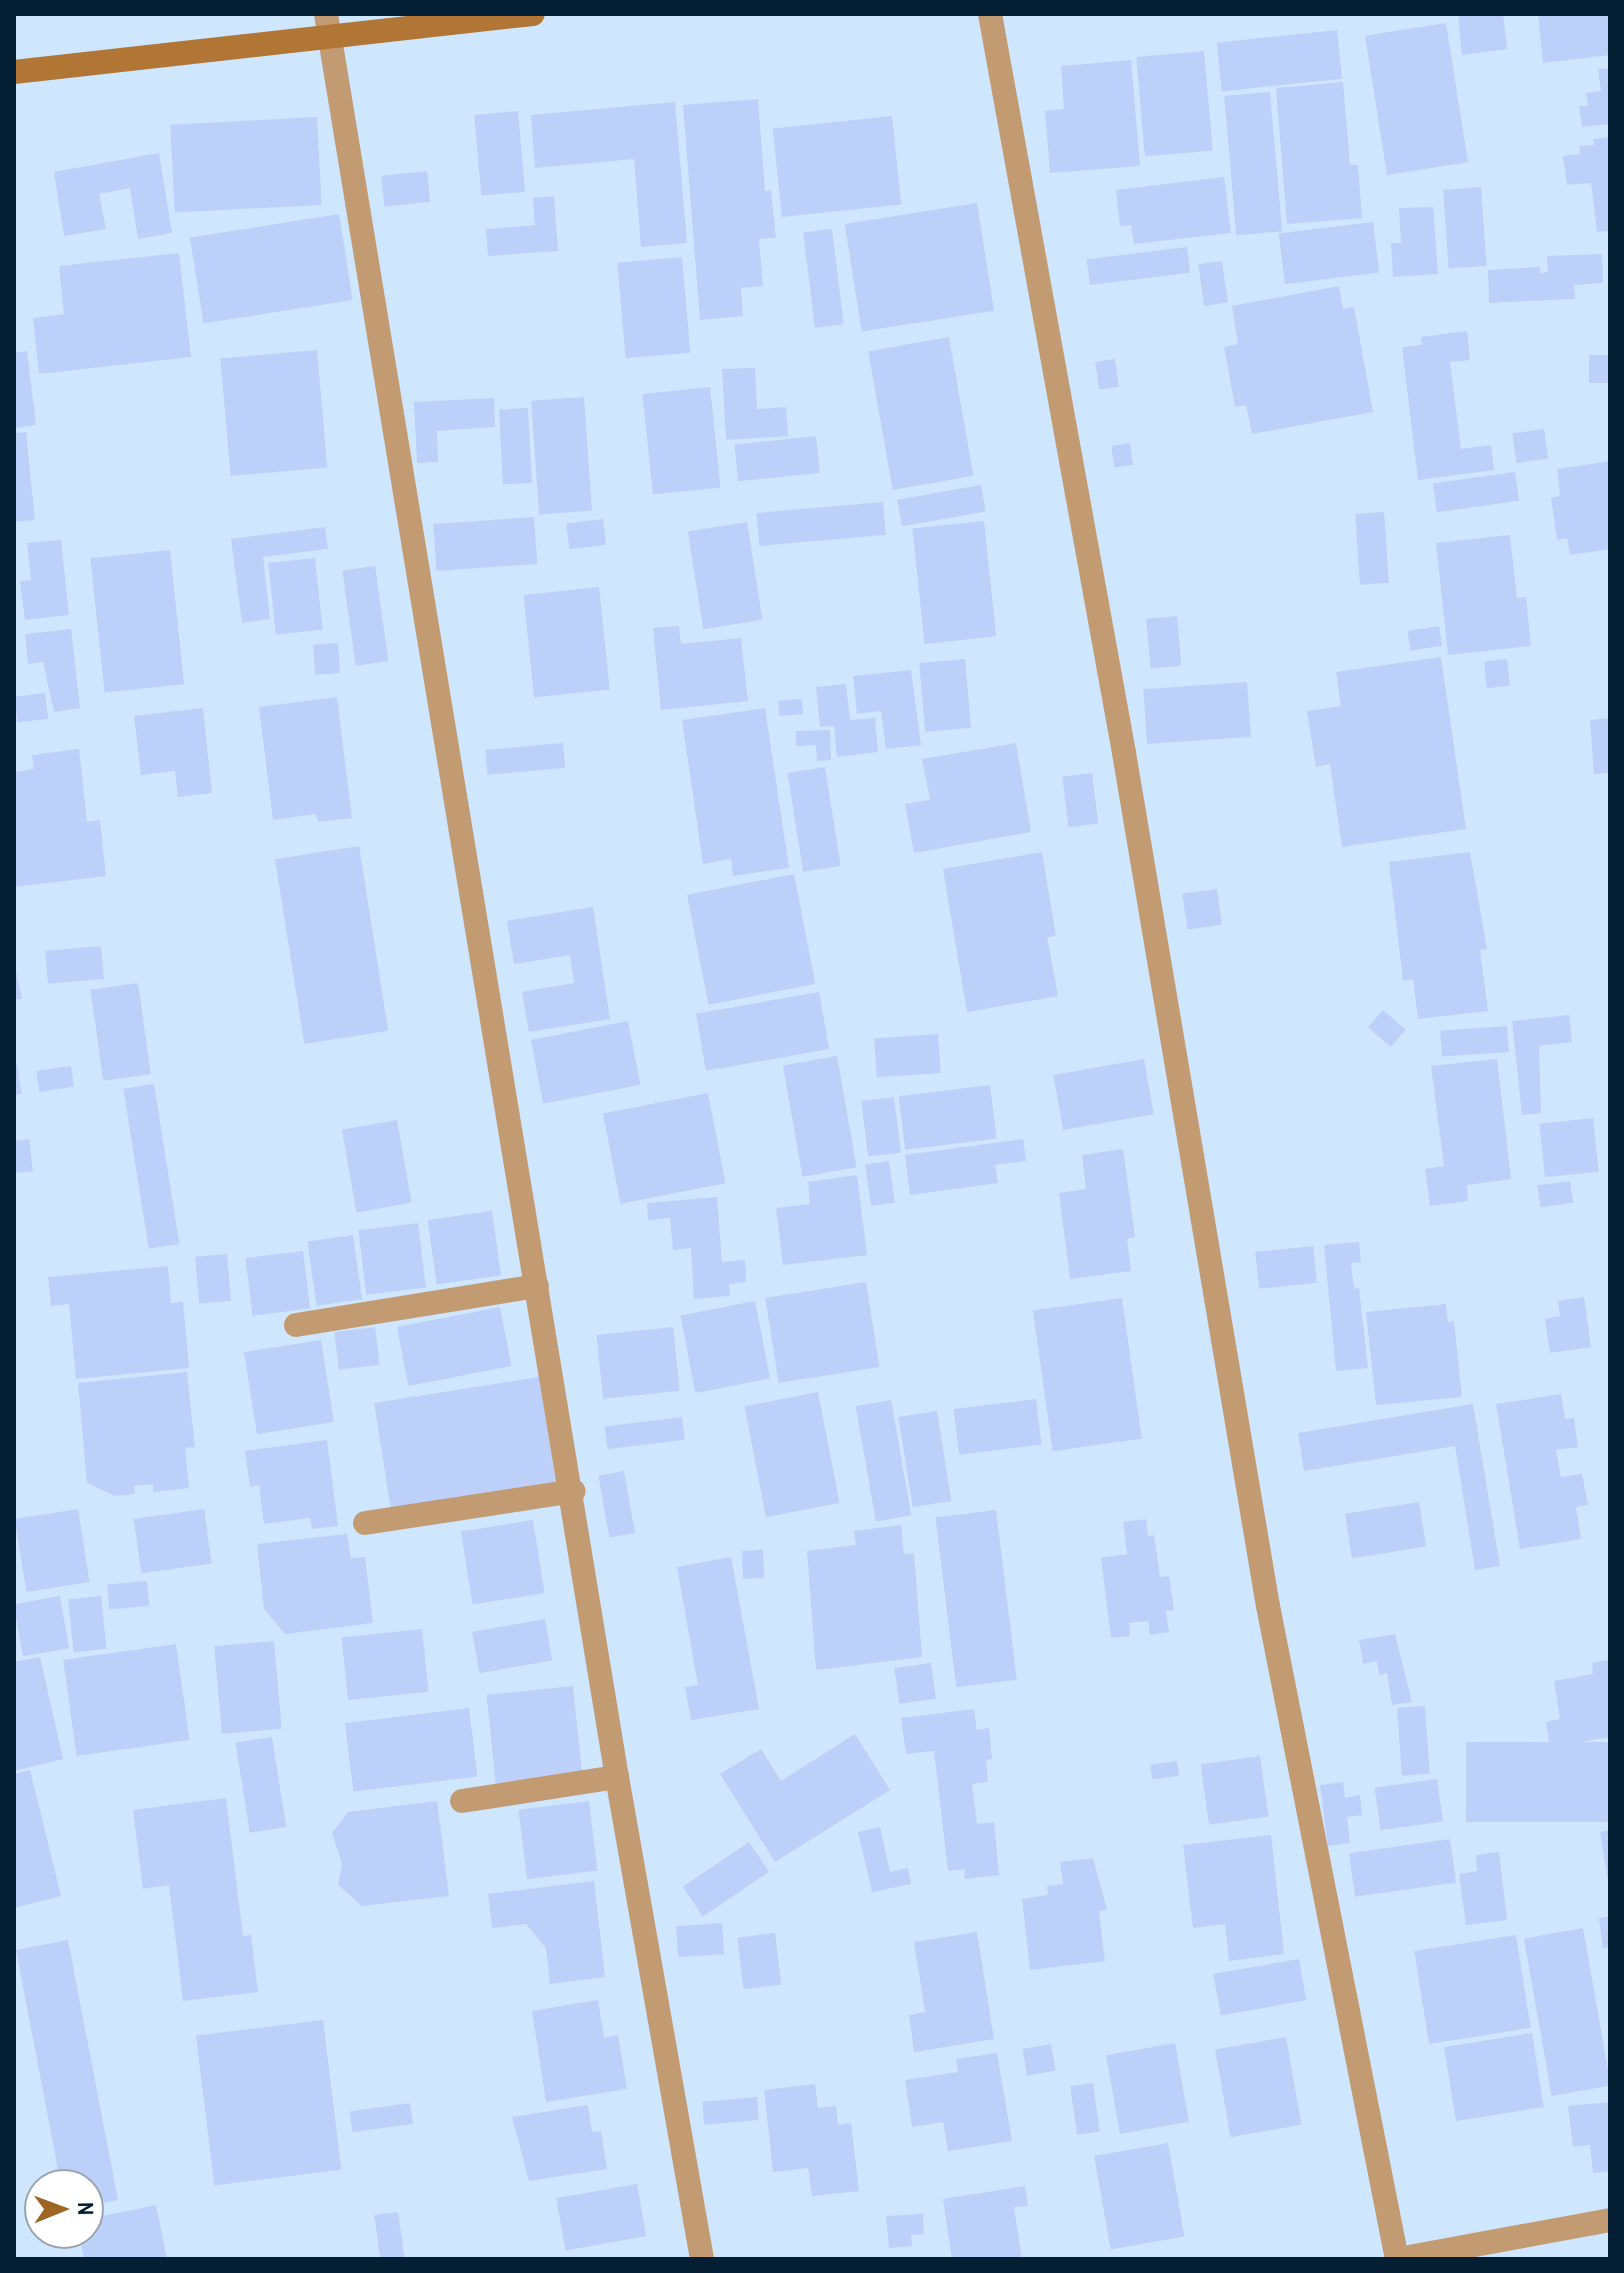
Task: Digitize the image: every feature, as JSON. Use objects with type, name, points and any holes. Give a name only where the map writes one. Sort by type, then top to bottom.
[{"type":"street","points":[[14,72],[327,26],[533,14]]},
{"type":"street","points":[[990,14],[1124,753],[1268,1606],[1397,2259],[1610,2220]]},
{"type":"street","points":[[327,26],[537,1286],[574,1491],[617,1777],[702,2259]]},
{"type":"street","points":[[296,1325],[537,1286]]},
{"type":"street","points":[[365,1523],[574,1491]]},
{"type":"street","points":[[462,1801],[617,1777]]},
{"type":"building","points":[[1458,14],[1503,14],[1507,49],[1462,55]]},
{"type":"building","points":[[1538,14],[1610,14],[1610,55],[1543,63]]},
{"type":"building","points":[[1446,23],[1468,162],[1387,175],[1365,36]]},
{"type":"building","points":[[1337,30],[1342,79],[1222,91],[1217,43]]},
{"type":"building","points":[[1204,51],[1213,151],[1145,157],[1136,57]]},
{"type":"building","points":[[1131,60],[1140,166],[1050,173],[1045,111],[1064,109],[1061,66]]},
{"type":"building","points":[[1610,68],[1610,124],[1582,127],[1579,106],[1588,106],[1586,93],[1601,91],[1598,69]]},
{"type":"building","points":[[1343,82],[1350,165],[1358,165],[1362,218],[1287,224],[1276,88]]},
{"type":"building","points":[[1270,92],[1282,231],[1236,235],[1224,96]]},
{"type":"building","points":[[758,99],[765,191],[771,190],[776,238],[759,239],[763,286],[741,288],[743,316],[700,320],[683,105]]},
{"type":"building","points":[[675,102],[687,243],[641,247],[634,159],[535,168],[531,115]]},
{"type":"building","points":[[518,111],[525,192],[481,196],[474,115]]},
{"type":"building","points":[[892,116],[901,205],[782,217],[773,129]]},
{"type":"building","points":[[317,117],[322,205],[175,213],[170,125]]},
{"type":"building","points":[[1610,137],[1610,231],[1597,232],[1591,183],[1567,185],[1563,156],[1580,154],[1579,146],[1594,145],[1593,139]]},
{"type":"building","points":[[159,153],[172,233],[138,239],[130,188],[99,194],[106,229],[64,236],[54,172]]},
{"type":"building","points":[[427,171],[430,202],[384,207],[381,176]]},
{"type":"building","points":[[1224,177],[1231,233],[1134,244],[1131,225],[1120,226],[1116,190]]},
{"type":"building","points":[[1481,187],[1487,266],[1449,268],[1443,190]]},
{"type":"building","points":[[554,196],[558,251],[488,256],[486,229],[535,225],[533,198]]},
{"type":"building","points":[[977,203],[994,311],[862,332],[845,224]]},
{"type":"building","points":[[1433,207],[1438,274],[1393,277],[1391,243],[1401,243],[1399,208]]},
{"type":"building","points":[[339,214],[353,300],[203,324],[190,238]]},
{"type":"building","points":[[1373,222],[1379,273],[1285,284],[1279,234]]},
{"type":"building","points":[[832,229],[844,324],[815,328],[803,233]]},
{"type":"building","points":[[1187,247],[1190,273],[1090,285],[1087,259]]},
{"type":"building","points":[[179,253],[191,357],[39,374],[33,318],[64,314],[59,266]]},
{"type":"building","points":[[1602,254],[1603,283],[1574,285],[1575,299],[1489,303],[1488,270],[1540,267],[1540,273],[1548,272],[1547,256]]},
{"type":"building","points":[[682,257],[690,353],[626,358],[617,263]]},
{"type":"building","points":[[1222,261],[1228,303],[1204,306],[1198,264]]},
{"type":"building","points":[[1339,286],[1343,309],[1354,307],[1373,412],[1252,434],[1246,405],[1235,407],[1224,347],[1238,344],[1232,306]]},
{"type":"building","points":[[1467,331],[1470,360],[1450,362],[1461,449],[1491,445],[1494,470],[1418,480],[1402,347],[1422,345],[1421,337]]},
{"type":"building","points":[[949,337],[973,476],[893,490],[868,351]]},
{"type":"building","points":[[317,350],[327,468],[231,476],[220,358]]},
{"type":"building","points":[[27,351],[36,425],[14,428],[14,353]]},
{"type":"building","points":[[1589,355],[1610,355],[1610,383],[1589,383]]},
{"type":"building","points":[[1115,359],[1119,387],[1099,390],[1095,362]]},
{"type":"building","points":[[755,368],[757,409],[786,407],[788,436],[726,440],[722,369]]},
{"type":"building","points":[[710,387],[721,487],[653,495],[642,394]]},
{"type":"building","points":[[584,397],[592,511],[539,514],[531,401]]},
{"type":"building","points":[[494,398],[495,427],[437,431],[438,462],[417,463],[414,402]]},
{"type":"building","points":[[528,408],[532,483],[503,484],[499,410]]},
{"type":"building","points":[[1544,429],[1548,459],[1516,463],[1512,433]]},
{"type":"building","points":[[26,432],[35,520],[14,522],[14,433]]},
{"type":"building","points":[[816,436],[820,473],[738,481],[734,445]]},
{"type":"building","points":[[1130,443],[1133,465],[1114,467],[1111,446]]},
{"type":"building","points":[[1610,461],[1610,549],[1570,555],[1567,538],[1557,540],[1551,498],[1560,496],[1557,469]]},
{"type":"building","points":[[1515,472],[1519,501],[1437,512],[1433,484]]},
{"type":"building","points":[[981,485],[986,512],[902,526],[897,500]]},
{"type":"building","points":[[883,502],[886,535],[759,546],[756,513]]},
{"type":"building","points":[[1384,512],[1389,583],[1360,585],[1355,514]]},
{"type":"building","points":[[534,517],[537,564],[437,571],[433,524]]},
{"type":"building","points":[[603,519],[606,545],[569,549],[566,524]]},
{"type":"building","points":[[984,521],[996,636],[925,644],[912,529]]},
{"type":"building","points":[[747,522],[762,620],[703,629],[688,531]]},
{"type":"building","points":[[325,527],[328,549],[263,557],[270,619],[242,623],[231,539]]},
{"type":"building","points":[[1510,535],[1517,598],[1526,597],[1531,646],[1448,655],[1436,543]]},
{"type":"building","points":[[61,540],[69,615],[25,620],[20,581],[31,580],[27,543]]},
{"type":"building","points":[[170,550],[184,684],[105,693],[90,558]]},
{"type":"building","points":[[315,558],[323,630],[276,635],[268,563]]},
{"type":"building","points":[[375,566],[388,661],[356,666],[342,571]]},
{"type":"building","points":[[599,587],[610,689],[534,697],[523,595]]},
{"type":"building","points":[[1177,616],[1181,666],[1150,669],[1146,619]]},
{"type":"building","points":[[679,626],[681,644],[741,638],[748,701],[661,710],[653,628]]},
{"type":"building","points":[[1439,626],[1442,646],[1411,651],[1407,631]]},
{"type":"building","points":[[71,629],[80,708],[54,712],[43,662],[28,664],[25,634]]},
{"type":"building","points":[[338,643],[340,673],[315,675],[313,645]]},
{"type":"building","points":[[1441,657],[1466,829],[1342,847],[1330,764],[1316,767],[1307,711],[1341,706],[1336,672]]},
{"type":"building","points":[[965,659],[971,728],[925,732],[919,663]]},
{"type":"building","points":[[1507,659],[1510,686],[1487,688],[1484,661]]},
{"type":"building","points":[[911,670],[921,745],[886,749],[881,711],[857,714],[853,676]]},
{"type":"building","points":[[1247,682],[1251,737],[1147,744],[1143,689]]},
{"type":"building","points":[[846,684],[850,720],[875,718],[878,752],[837,757],[834,726],[820,727],[816,687]]},
{"type":"building","points":[[45,693],[48,719],[17,723],[14,697]]},
{"type":"building","points":[[337,697],[352,818],[318,822],[316,814],[273,820],[259,707]]},
{"type":"building","points":[[802,699],[803,714],[779,716],[778,701]]},
{"type":"building","points":[[203,708],[212,793],[178,797],[175,771],[141,775],[134,716]]},
{"type":"building","points":[[765,708],[789,868],[733,876],[731,859],[703,864],[682,720]]},
{"type":"building","points":[[1610,718],[1610,773],[1594,774],[1590,720]]},
{"type":"building","points":[[830,730],[831,760],[817,761],[816,745],[796,746],[796,731]]},
{"type":"building","points":[[563,743],[565,768],[487,775],[485,750]]},
{"type":"building","points":[[1016,743],[1031,832],[914,853],[905,804],[930,800],[922,759]]},
{"type":"building","points":[[79,749],[87,822],[100,820],[106,876],[14,887],[14,772],[34,769],[32,755]]},
{"type":"building","points":[[825,767],[841,866],[803,872],[787,773]]},
{"type":"building","points":[[1092,773],[1098,824],[1068,827],[1062,777]]},
{"type":"building","points":[[359,846],[388,1031],[304,1044],[275,859]]},
{"type":"building","points":[[1042,852],[1056,936],[1047,937],[1058,996],[967,1012],[943,869]]},
{"type":"building","points":[[1470,852],[1487,949],[1480,950],[1488,1011],[1418,1019],[1413,979],[1403,981],[1389,862]]},
{"type":"building","points":[[794,874],[815,984],[708,1005],[687,895]]},
{"type":"building","points":[[1217,889],[1222,925],[1187,930],[1182,894]]},
{"type":"building","points":[[593,907],[610,1019],[529,1032],[522,992],[574,983],[570,955],[514,964],[507,921]]},
{"type":"building","points":[[101,946],[104,979],[48,984],[45,951]]},
{"type":"building","points":[[14,962],[22,999],[14,1000]]},
{"type":"building","points":[[138,983],[151,1074],[103,1081],[90,990]]},
{"type":"building","points":[[819,992],[829,1049],[706,1071],[696,1014]]},
{"type":"building","points":[[1383,1010],[1406,1030],[1391,1047],[1368,1027]]},
{"type":"building","points":[[1569,1015],[1572,1042],[1539,1046],[1541,1113],[1522,1115],[1512,1021]]},
{"type":"building","points":[[628,1021],[640,1085],[543,1104],[531,1040]]},
{"type":"building","points":[[1507,1026],[1509,1052],[1442,1057],[1440,1031]]},
{"type":"building","points":[[938,1034],[941,1073],[877,1077],[874,1038]]},
{"type":"building","points":[[14,1049],[22,1094],[14,1095]]},
{"type":"building","points":[[837,1056],[857,1167],[802,1177],[783,1066]]},
{"type":"building","points":[[1144,1059],[1154,1114],[1063,1130],[1053,1075]]},
{"type":"building","points":[[1497,1059],[1511,1179],[1467,1185],[1468,1201],[1430,1206],[1425,1169],[1444,1166],[1431,1066]]},
{"type":"building","points":[[71,1066],[74,1087],[39,1092],[36,1071]]},
{"type":"building","points":[[154,1084],[179,1244],[149,1249],[123,1089]]},
{"type":"building","points":[[990,1085],[997,1139],[905,1150],[899,1096]]},
{"type":"building","points":[[708,1093],[726,1183],[621,1204],[603,1113]]},
{"type":"building","points":[[894,1097],[901,1153],[868,1157],[861,1101]]},
{"type":"building","points":[[1593,1118],[1599,1172],[1545,1177],[1539,1124]]},
{"type":"building","points":[[397,1120],[412,1203],[356,1212],[342,1130]]},
{"type":"building","points":[[29,1139],[33,1171],[14,1173],[14,1141]]},
{"type":"building","points":[[1023,1139],[1026,1161],[995,1165],[998,1183],[910,1195],[905,1155]]},
{"type":"building","points":[[1123,1149],[1135,1237],[1127,1239],[1131,1271],[1070,1279],[1059,1193],[1086,1189],[1082,1155]]},
{"type":"building","points":[[889,1161],[895,1203],[871,1206],[865,1164]]},
{"type":"building","points":[[857,1175],[867,1255],[783,1265],[776,1208],[810,1204],[808,1182]]},
{"type":"building","points":[[1570,1181],[1573,1203],[1540,1207],[1537,1186]]},
{"type":"building","points":[[717,1197],[722,1262],[745,1260],[746,1282],[729,1284],[730,1296],[694,1299],[691,1248],[673,1250],[670,1218],[648,1220],[647,1203]]},
{"type":"building","points":[[492,1211],[501,1275],[437,1284],[428,1220]]},
{"type":"building","points":[[418,1223],[426,1288],[366,1295],[358,1230]]},
{"type":"building","points":[[353,1235],[362,1299],[316,1306],[307,1241]]},
{"type":"building","points":[[1359,1242],[1361,1262],[1351,1263],[1354,1289],[1359,1288],[1368,1368],[1336,1371],[1324,1245]]},
{"type":"building","points":[[1313,1246],[1317,1283],[1259,1289],[1255,1252]]},
{"type":"building","points":[[303,1251],[310,1309],[253,1316],[245,1258]]},
{"type":"building","points":[[227,1254],[231,1301],[199,1304],[195,1257]]},
{"type":"building","points":[[168,1266],[171,1303],[183,1302],[189,1368],[76,1379],[69,1304],[51,1306],[48,1277]]},
{"type":"building","points":[[866,1282],[879,1367],[779,1383],[765,1298]]},
{"type":"building","points":[[1584,1297],[1591,1347],[1550,1353],[1545,1319],[1560,1316],[1558,1301]]},
{"type":"building","points":[[1122,1298],[1142,1439],[1053,1451],[1033,1311]]},
{"type":"building","points":[[755,1301],[770,1379],[695,1393],[680,1316]]},
{"type":"building","points":[[1446,1304],[1448,1322],[1454,1321],[1462,1397],[1376,1405],[1366,1312]]},
{"type":"building","points":[[500,1307],[511,1366],[408,1386],[397,1327]]},
{"type":"building","points":[[375,1327],[380,1365],[339,1370],[334,1332]]},
{"type":"building","points":[[673,1327],[680,1391],[603,1399],[596,1335]]},
{"type":"building","points":[[321,1340],[334,1422],[257,1434],[244,1352]]},
{"type":"building","points":[[187,1372],[195,1447],[185,1448],[189,1488],[153,1492],[153,1484],[134,1486],[135,1494],[115,1496],[87,1483],[78,1383]]},
{"type":"building","points":[[539,1377],[556,1482],[391,1508],[374,1403]]},
{"type":"building","points":[[818,1392],[840,1503],[766,1517],[744,1406]]},
{"type":"building","points":[[1561,1394],[1565,1419],[1574,1418],[1578,1447],[1556,1450],[1561,1477],[1582,1474],[1588,1505],[1576,1507],[1581,1539],[1520,1549],[1496,1404]]},
{"type":"building","points":[[1036,1399],[1042,1445],[959,1455],[954,1409]]},
{"type":"building","points":[[891,1400],[911,1515],[876,1521],[856,1406]]},
{"type":"building","points":[[1473,1404],[1500,1566],[1475,1570],[1455,1446],[1304,1471],[1298,1433]]},
{"type":"building","points":[[937,1411],[951,1501],[913,1507],[898,1417]]},
{"type":"building","points":[[682,1417],[685,1440],[607,1449],[605,1427]]},
{"type":"building","points":[[327,1440],[338,1526],[312,1529],[310,1518],[264,1524],[259,1485],[250,1487],[245,1451]]},
{"type":"building","points":[[624,1471],[635,1533],[609,1538],[598,1476]]},
{"type":"building","points":[[1419,1502],[1426,1546],[1352,1558],[1345,1514]]},
{"type":"building","points":[[78,1509],[90,1582],[26,1592],[15,1519]]},
{"type":"building","points":[[204,1509],[212,1563],[141,1573],[134,1519]]},
{"type":"building","points":[[996,1510],[1017,1680],[956,1687],[935,1517]]},
{"type":"building","points":[[1146,1519],[1148,1536],[1154,1535],[1160,1577],[1169,1576],[1174,1610],[1166,1611],[1169,1632],[1150,1635],[1148,1621],[1129,1623],[1130,1636],[1111,1638],[1101,1558],[1127,1554],[1123,1522]]},
{"type":"building","points":[[533,1520],[545,1593],[472,1605],[461,1531]]},
{"type":"building","points":[[901,1525],[904,1554],[914,1553],[922,1657],[816,1670],[807,1551],[856,1545],[854,1531]]},
{"type":"building","points":[[347,1534],[351,1558],[365,1557],[373,1623],[285,1634],[264,1609],[257,1544]]},
{"type":"building","points":[[763,1550],[764,1578],[743,1579],[742,1551]]},
{"type":"building","points":[[731,1557],[759,1709],[691,1720],[685,1687],[698,1685],[677,1567]]},
{"type":"building","points":[[147,1581],[149,1606],[109,1609],[107,1584]]},
{"type":"building","points":[[60,1596],[69,1648],[23,1656],[14,1604]]},
{"type":"building","points":[[101,1596],[107,1649],[74,1652],[68,1599]]},
{"type":"building","points":[[545,1619],[552,1660],[479,1673],[472,1632]]},
{"type":"building","points":[[422,1629],[429,1692],[348,1700],[341,1637]]},
{"type":"building","points":[[1395,1634],[1412,1702],[1392,1705],[1387,1673],[1379,1675],[1377,1661],[1363,1664],[1359,1640]]},
{"type":"building","points":[[274,1641],[282,1729],[222,1734],[214,1646]]},
{"type":"building","points":[[176,1644],[189,1740],[77,1756],[63,1660]]},
{"type":"building","points":[[40,1657],[63,1759],[14,1771],[14,1662]]},
{"type":"building","points":[[1610,1660],[1610,1737],[1550,1747],[1546,1722],[1560,1719],[1554,1681],[1593,1674],[1592,1663]]},
{"type":"building","points":[[931,1663],[936,1699],[899,1704],[894,1668]]},
{"type":"building","points":[[573,1686],[582,1775],[496,1784],[486,1695]]},
{"type":"building","points":[[1425,1706],[1430,1774],[1402,1776],[1397,1708]]},
{"type":"building","points":[[469,1708],[477,1776],[353,1792],[345,1723]]},
{"type":"building","points":[[974,1709],[977,1730],[989,1728],[992,1759],[986,1760],[988,1782],[972,1784],[977,1824],[994,1822],[999,1875],[965,1879],[964,1869],[948,1871],[934,1751],[906,1754],[901,1718]]},
{"type":"building","points":[[855,1734],[890,1790],[775,1862],[720,1774],[761,1749],[781,1781]]},
{"type":"building","points":[[272,1737],[286,1827],[250,1833],[235,1743]]},
{"type":"building","points":[[1466,1742],[1610,1742],[1610,1822],[1466,1822]]},
{"type":"building","points":[[1260,1756],[1268,1816],[1209,1825],[1201,1764]]},
{"type":"building","points":[[1177,1761],[1179,1776],[1152,1780],[1150,1765]]},
{"type":"building","points":[[30,1770],[61,1896],[14,1908],[14,1774]]},
{"type":"building","points":[[1437,1779],[1443,1822],[1381,1830],[1375,1788]]},
{"type":"building","points":[[1343,1782],[1345,1798],[1360,1795],[1362,1815],[1347,1817],[1350,1843],[1328,1846],[1320,1785]]},
{"type":"building","points":[[226,1798],[243,1936],[251,1935],[258,1992],[183,2001],[169,1885],[143,1889],[133,1810]]},
{"type":"building","points":[[437,1801],[449,1896],[362,1906],[338,1885],[342,1864],[332,1833],[348,1812]]},
{"type":"building","points":[[589,1801],[598,1870],[527,1879],[519,1810]]},
{"type":"building","points":[[880,1827],[890,1872],[908,1868],[911,1884],[872,1892],[858,1832]]},
{"type":"building","points":[[1610,1830],[1610,1882],[1608,1882],[1600,1832]]},
{"type":"building","points":[[1271,1835],[1284,1954],[1229,1961],[1225,1924],[1193,1928],[1183,1845]]},
{"type":"building","points":[[1450,1839],[1456,1883],[1355,1897],[1349,1853]]},
{"type":"building","points":[[749,1842],[769,1872],[703,1917],[683,1887]]},
{"type":"building","points":[[1499,1852],[1507,1920],[1466,1925],[1459,1874],[1477,1871],[1476,1855]]},
{"type":"building","points":[[1093,1858],[1107,1910],[1099,1911],[1105,1961],[1030,1970],[1022,1899],[1048,1895],[1047,1886],[1063,1884],[1060,1862]]},
{"type":"building","points":[[594,1881],[605,1977],[550,1984],[546,1948],[526,1924],[492,1928],[488,1894]]},
{"type":"building","points":[[1610,1916],[1610,1947],[1603,1948],[1599,1918]]},
{"type":"building","points":[[722,1923],[724,1954],[678,1957],[676,1926]]},
{"type":"building","points":[[1583,1928],[1610,2086],[1552,2096],[1524,1938]]},
{"type":"building","points":[[977,1932],[994,2039],[914,2052],[909,2015],[925,2012],[914,1942]]},
{"type":"building","points":[[775,1933],[781,1985],[744,1989],[737,1938]]},
{"type":"building","points":[[1516,1935],[1531,2028],[1429,2044],[1414,1951]]},
{"type":"building","points":[[68,1940],[118,2200],[104,2203],[104,2169],[58,2169],[16,1950]]},
{"type":"building","points":[[1299,1959],[1306,2000],[1221,2015],[1213,1974]]},
{"type":"building","points":[[598,2000],[604,2038],[618,2035],[627,2089],[546,2102],[532,2011]]},
{"type":"building","points":[[323,2020],[341,2170],[214,2185],[196,2036]]},
{"type":"building","points":[[1532,2033],[1544,2107],[1456,2121],[1444,2047]]},
{"type":"building","points":[[1286,2037],[1301,2125],[1231,2137],[1215,2050]]},
{"type":"building","points":[[1175,2043],[1189,2122],[1120,2134],[1106,2055]]},
{"type":"building","points":[[1051,2044],[1056,2071],[1027,2076],[1022,2049]]},
{"type":"building","points":[[997,2053],[1012,2141],[948,2151],[943,2122],[912,2127],[905,2080],[958,2072],[956,2059]]},
{"type":"building","points":[[1093,2083],[1100,2132],[1077,2135],[1070,2086]]},
{"type":"building","points":[[815,2084],[818,2108],[836,2106],[838,2125],[851,2123],[859,2191],[812,2196],[808,2168],[773,2172],[764,2090]]},
{"type":"building","points":[[757,2097],[759,2120],[704,2125],[702,2102]]},
{"type":"building","points":[[1610,2102],[1610,2171],[1593,2173],[1590,2145],[1573,2147],[1568,2106]]},
{"type":"building","points":[[410,2103],[413,2124],[353,2132],[350,2111]]},
{"type":"building","points":[[588,2105],[592,2132],[601,2131],[607,2169],[529,2181],[512,2117]]},
{"type":"building","points":[[1168,2143],[1184,2237],[1111,2250],[1094,2156]]},
{"type":"building","points":[[637,2184],[646,2236],[565,2250],[556,2198]]},
{"type":"building","points":[[1025,2186],[1028,2206],[1014,2207],[1022,2259],[952,2259],[943,2199]]},
{"type":"building","points":[[156,2205],[167,2259],[84,2259],[82,2249],[104,2249],[104,2216]]},
{"type":"building","points":[[398,2212],[405,2259],[380,2259],[374,2215]]},
{"type":"building","points":[[923,2214],[924,2234],[911,2235],[912,2246],[889,2248],[886,2216]]}]
